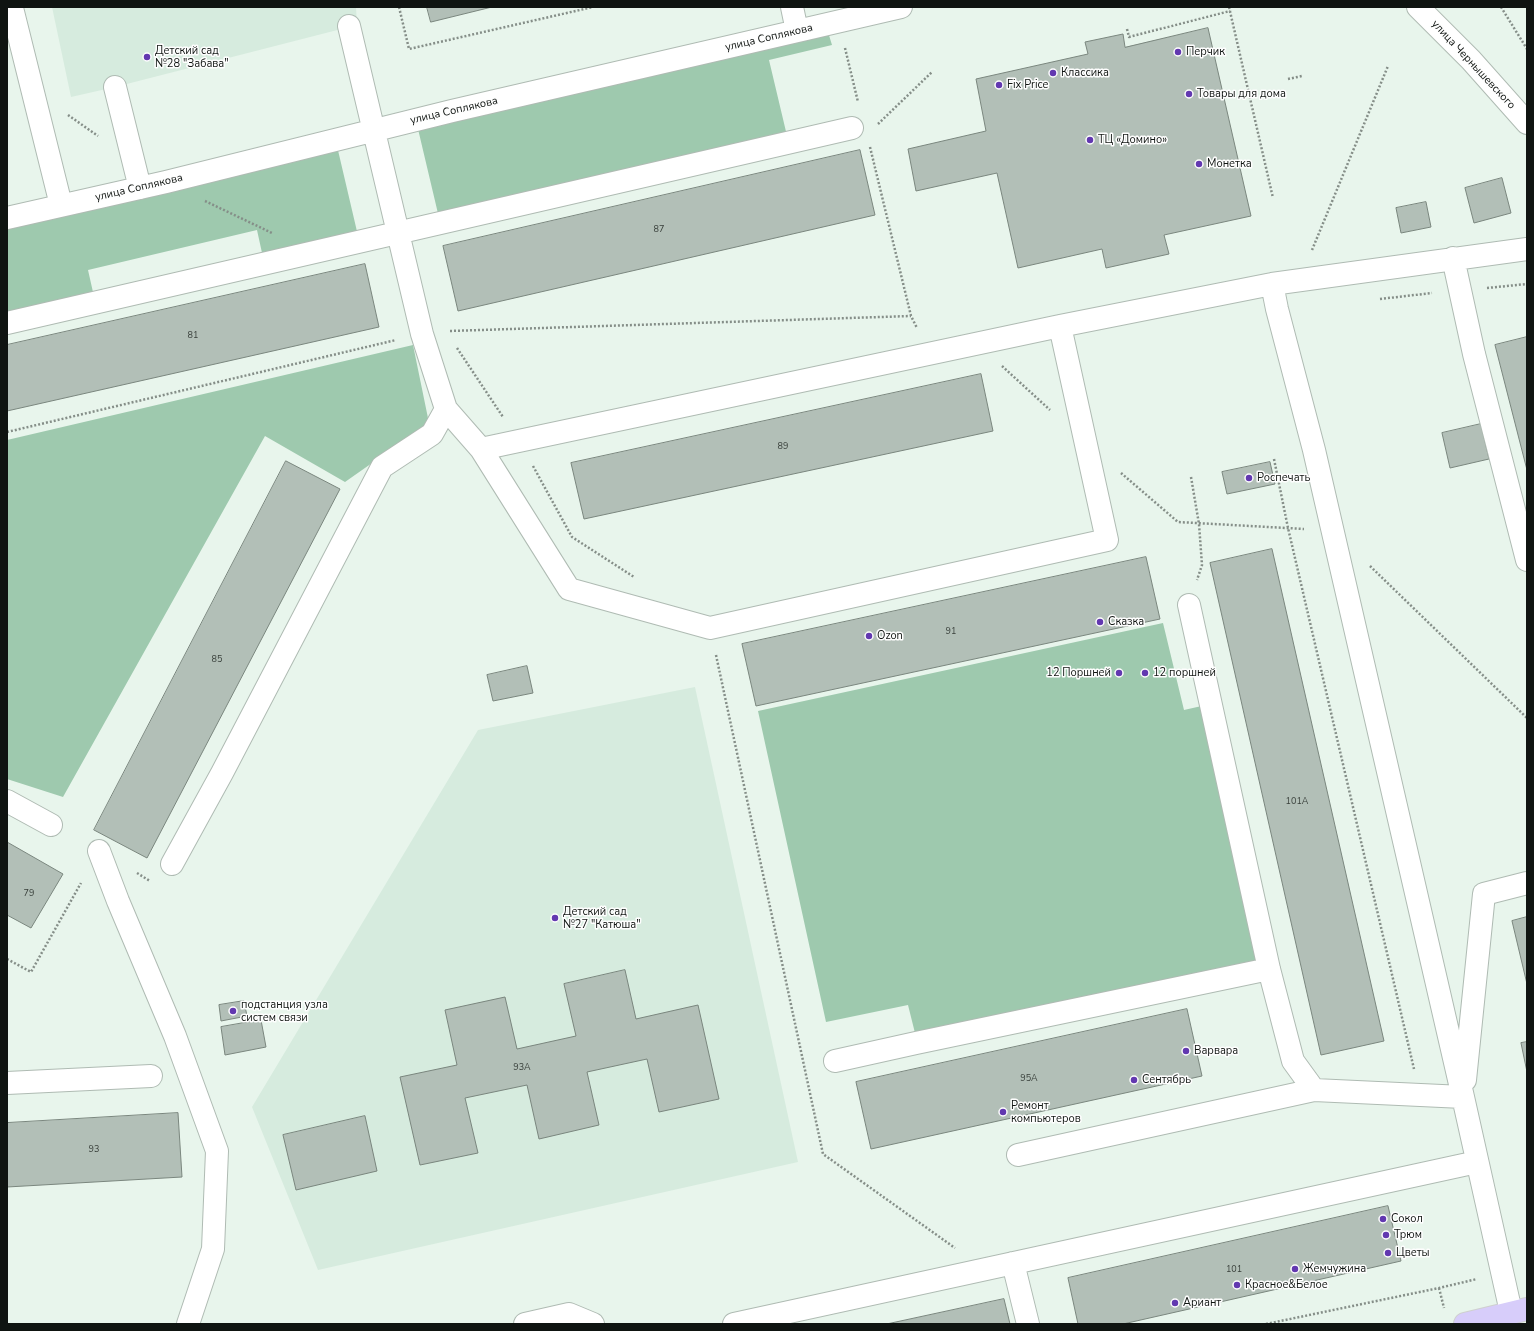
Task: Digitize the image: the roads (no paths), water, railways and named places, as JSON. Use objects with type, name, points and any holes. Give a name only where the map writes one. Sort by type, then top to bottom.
[{"type":"main road","points":[[1465,1324],[1519,1311]]},
{"type":"street","points":[[792,7],[797,31]]},
{"type":"street","name":"улица Соплякова","points":[[7,218],[173,181],[373,130],[902,7]]},
{"type":"street","name":"улица Чернышевского","points":[[1418,7],[1471,60],[1527,123]]},
{"type":"street","points":[[10,8],[61,205]]},
{"type":"street","points":[[349,26],[422,334],[446,409],[481,450],[569,589],[710,628],[1107,540],[1060,326]]},
{"type":"street","points":[[115,88],[140,188]]},
{"type":"street","points":[[7,323],[852,128]]},
{"type":"street","points":[[481,450],[1060,326],[1272,284],[1527,249]]},
{"type":"street","points":[[1453,258],[1474,354],[1527,560]]},
{"type":"street","points":[[1272,284],[1314,450],[1478,1162],[1502,1273],[1519,1311]]},
{"type":"street","points":[[172,864],[222,773],[382,467],[432,434],[446,409]]},
{"type":"street","points":[[1189,605],[1270,969],[1293,1061],[1314,1090]]},
{"type":"street","points":[[7,801],[51,825]]},
{"type":"street","points":[[99,851],[118,901],[175,1036],[216,1151],[213,1248],[188,1324]]},
{"type":"street","points":[[1463,1097],[1484,894],[1527,883]]},
{"type":"street","points":[[835,1061],[1270,969]]},
{"type":"street","points":[[7,1083],[151,1076]]},
{"type":"street","points":[[1018,1155],[1314,1090],[1463,1097]]},
{"type":"street","points":[[734,1324],[1478,1162]]},
{"type":"street","points":[[1013,1263],[1028,1324]]},
{"type":"street","points":[[525,1324],[569,1314],[593,1324]]},
{"type":"place","name":"Перчик","points":[[1178,52]]},
{"type":"place","name":"Детский сад №28 \"Забава\"","points":[[147,57]]},
{"type":"place","name":"Классика","points":[[1053,73]]},
{"type":"place","name":"Fix Price","points":[[999,85]]},
{"type":"place","name":"Товары для дома","points":[[1189,94]]},
{"type":"place","name":"ТЦ «Домино»","points":[[1090,140]]},
{"type":"place","name":"Монетка","points":[[1199,164]]},
{"type":"place","name":"Роспечать","points":[[1249,478]]},
{"type":"place","name":"Сказка","points":[[1100,622]]},
{"type":"place","name":"Ozon","points":[[869,636]]},
{"type":"place","name":"12 Поршней","points":[[1119,673]]},
{"type":"place","name":"12 поршней","points":[[1145,673]]},
{"type":"place","name":"Детский сад №27 \"Катюша\"","points":[[555,918]]},
{"type":"place","name":"подстанция узла систем связи","points":[[233,1011]]},
{"type":"place","name":"Варвара","points":[[1186,1051]]},
{"type":"place","name":"Сентябрь","points":[[1134,1080]]},
{"type":"place","name":"Ремонт компьютеров","points":[[1003,1112]]},
{"type":"place","name":"Сокол","points":[[1383,1219]]},
{"type":"place","name":"Трюм","points":[[1386,1235]]},
{"type":"place","name":"Цветы","points":[[1388,1253]]},
{"type":"place","name":"Жемчужина","points":[[1295,1269]]},
{"type":"place","name":"Красное&Белое","points":[[1237,1285]]},
{"type":"place","name":"Ариант","points":[[1175,1303]]}]
